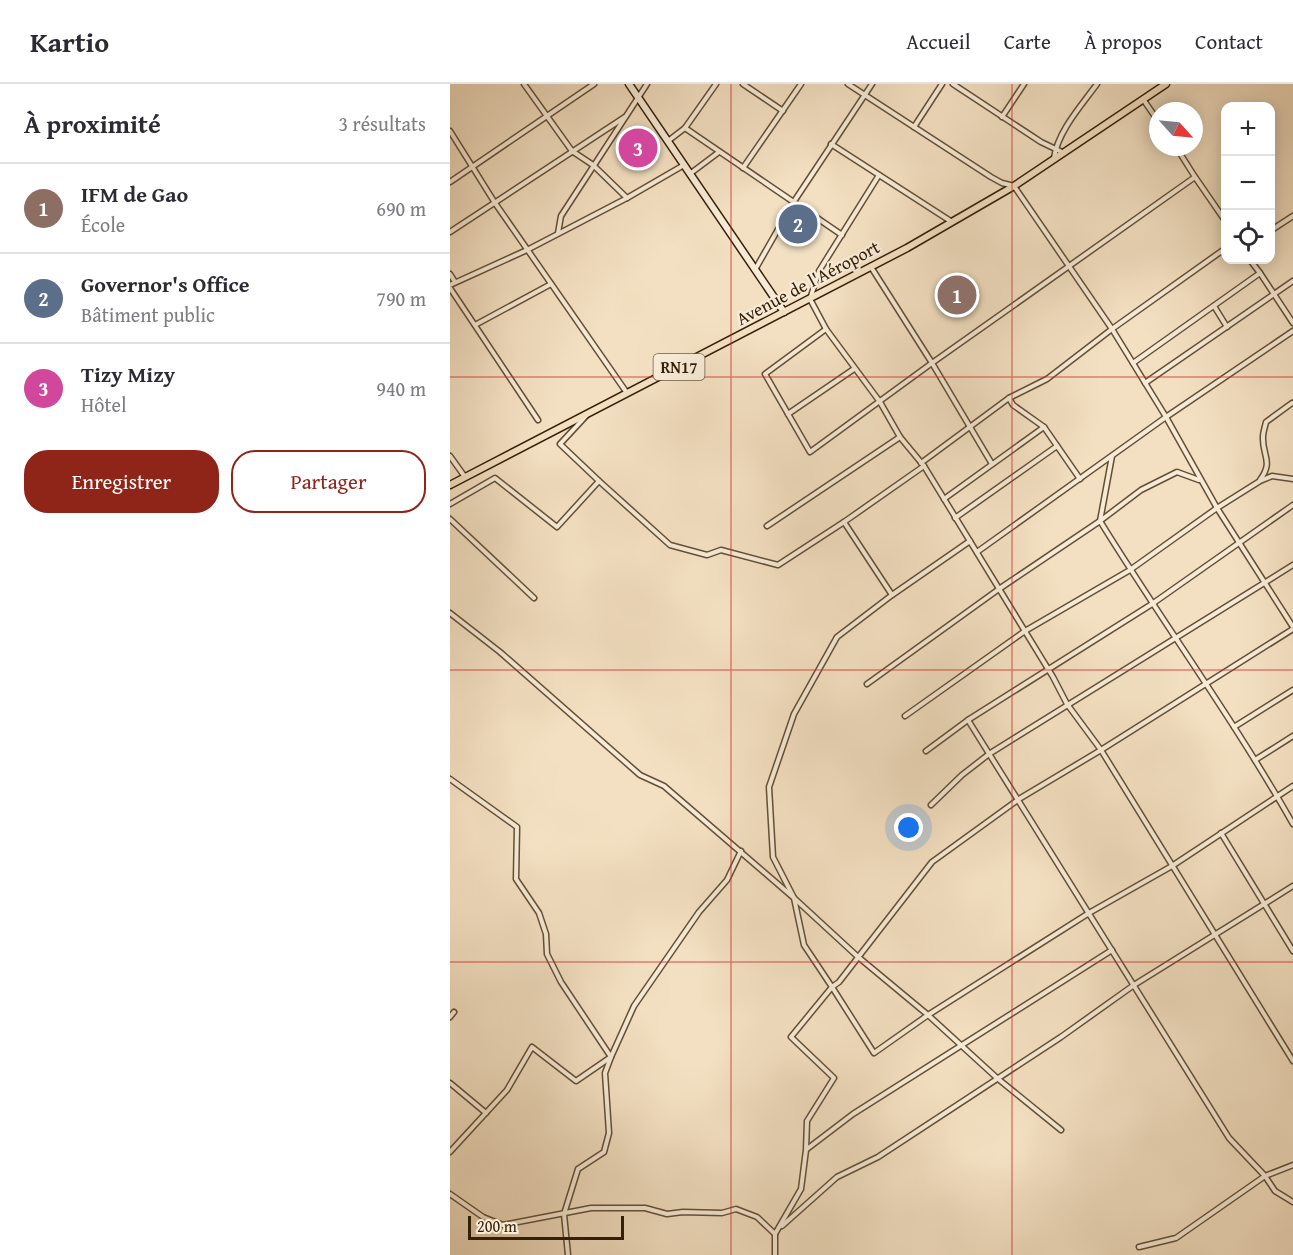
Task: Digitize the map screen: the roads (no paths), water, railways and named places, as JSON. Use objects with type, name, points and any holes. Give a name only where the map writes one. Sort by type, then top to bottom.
[{"type":"main road","name":"Avenue de l'Aéroport","points":[[451,485],[953,223],[1014,186],[1164,85]]},
{"type":"street","points":[[524,84],[572,151],[593,165],[627,198]]},
{"type":"street","points":[[450,183],[594,84]]},
{"type":"street","points":[[629,84],[784,312]]},
{"type":"street","points":[[558,233],[561,216],[647,84]]},
{"type":"street","points":[[668,141],[685,129],[716,84]]},
{"type":"street","points":[[743,84],[783,111]]},
{"type":"street","points":[[743,168],[801,84]]},
{"type":"street","points":[[775,1255],[775,1234],[801,1189],[807,1121],[834,1078],[791,1037],[832,987],[839,982],[932,862],[1019,799],[1101,750],[1293,628],[1216,508],[1166,417],[1112,329],[1067,267],[1014,186],[1002,183],[848,84]]},
{"type":"street","points":[[756,268],[793,203],[863,94],[872,84]]},
{"type":"street","points":[[914,127],[942,84]]},
{"type":"street","points":[[953,84],[1055,150],[1064,153]]},
{"type":"street","points":[[1002,117],[1024,84]]},
{"type":"street","points":[[1054,159],[1055,150],[1070,121],[1097,84]]},
{"type":"street","points":[[1143,99],[1149,108]]},
{"type":"street","points":[[450,232],[625,117]]},
{"type":"street","points":[[685,129],[842,235]]},
{"type":"street","points":[[450,131],[527,250],[627,393]]},
{"type":"street","points":[[831,144],[953,223]]},
{"type":"street","points":[[690,174],[719,152]]},
{"type":"street","points":[[1182,156],[1221,214]]},
{"type":"street","points":[[538,420],[450,287],[455,282],[527,250],[627,198],[684,165]]},
{"type":"street","points":[[879,175],[819,272],[810,299],[826,329],[922,464],[1025,631],[1067,704],[1101,750],[1293,1061]]},
{"type":"street","points":[[826,329],[765,374],[810,452],[1196,177]]},
{"type":"street","points":[[1275,228],[1293,216]]},
{"type":"street","points":[[589,413],[560,444],[670,545],[707,555],[721,550],[778,565],[844,522],[1009,398],[1047,379],[1112,329],[1221,252]]},
{"type":"street","points":[[1253,264],[1293,323]]},
{"type":"street","points":[[871,266],[993,464]]},
{"type":"street","points":[[1133,363],[1260,273]]},
{"type":"street","points":[[450,274],[455,282]]},
{"type":"street","points":[[1145,382],[1293,281]]},
{"type":"street","points":[[475,325],[551,284]]},
{"type":"street","points":[[1214,306],[1227,327]]},
{"type":"street","points":[[977,552],[1166,417],[1293,331]]},
{"type":"street","points":[[788,414],[854,369]]},
{"type":"street","points":[[1009,398],[1013,405],[1044,427],[1080,479]]},
{"type":"street","points":[[1260,481],[1267,471],[1268,460],[1263,438],[1266,422],[1292,402]]},
{"type":"street","points":[[944,499],[1044,427]]},
{"type":"street","points":[[767,526],[900,436]]},
{"type":"street","points":[[955,518],[1057,446]]},
{"type":"street","points":[[450,456],[465,477]]},
{"type":"street","points":[[1112,456],[1100,521],[1174,639],[1234,727],[1293,824]]},
{"type":"street","points":[[867,684],[1151,484],[1177,472],[1200,480]]},
{"type":"street","points":[[905,716],[1025,631],[1130,570],[1216,508],[1260,481],[1272,476],[1293,479]]},
{"type":"street","points":[[450,504],[495,478],[557,527],[599,481]]},
{"type":"street","points":[[926,751],[968,720],[1152,604],[1293,505]]},
{"type":"street","points":[[450,519],[534,598]]},
{"type":"street","points":[[844,522],[892,595]]},
{"type":"street","points":[[970,541],[892,595],[837,637],[794,714],[769,787],[773,857],[794,898],[804,945],[874,1053],[928,1014],[1089,913],[1172,866],[1293,786]]},
{"type":"street","points":[[932,805],[962,775],[989,754],[1293,565]]},
{"type":"street","points":[[450,613],[500,652],[640,775],[664,786],[741,851],[857,956],[928,1014],[997,1078],[1061,1130]]},
{"type":"street","points":[[1234,727],[1293,690]]},
{"type":"street","points":[[968,720],[1229,1138],[1265,1176],[1275,1191],[1293,1202]]},
{"type":"street","points":[[1255,760],[1293,736]]},
{"type":"street","points":[[450,779],[517,827],[516,879],[539,913],[546,934],[547,954],[561,982],[611,1057]]},
{"type":"street","points":[[1221,833],[1293,951]]},
{"type":"street","points":[[568,1255],[564,1214],[578,1169],[603,1152],[609,1134],[605,1072],[611,1057],[634,1006],[699,912],[727,880],[741,851]]},
{"type":"street","points":[[779,1228],[837,1177],[878,1157],[1061,1037],[1134,985],[1262,903],[1293,886]]},
{"type":"street","points":[[806,1150],[853,1114],[1112,950]]},
{"type":"street","points":[[450,1152],[507,1090],[532,1047],[576,1081],[611,1057]]},
{"type":"street","points":[[450,1083],[486,1113]]},
{"type":"street","points":[[1139,1247],[1176,1238],[1265,1176],[1293,1165]]},
{"type":"street","points":[[450,1194],[483,1217],[503,1225],[591,1208],[645,1208],[667,1214],[722,1213],[736,1209],[757,1217],[775,1234]]},
{"type":"place","name":"Tizy Mizy","points":[[638,148]]},
{"type":"place","name":"Governor's Office","points":[[798,224]]},
{"type":"place","name":"IFM de Gao","points":[[957,295]]}]
